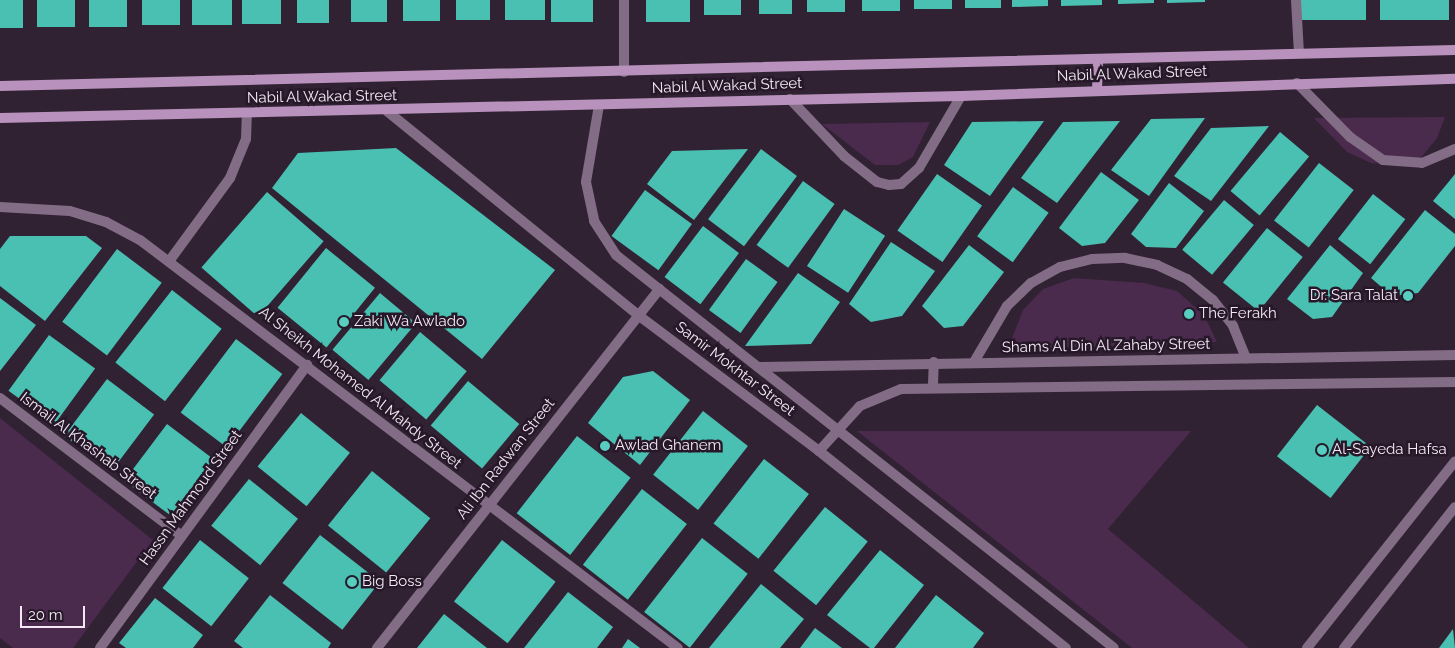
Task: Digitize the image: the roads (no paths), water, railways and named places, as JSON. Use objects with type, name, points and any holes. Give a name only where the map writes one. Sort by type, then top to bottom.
[{"type":"street","points":[[624,0],[624,72]]},
{"type":"street","points":[[1296,0],[1299,53]]},
{"type":"street","name":"Nabil Al Wakad Street","points":[[0,86],[1455,50]]},
{"type":"street","points":[[1097,91],[1098,60]]},
{"type":"street","name":"Nabil Al Wakad Street","points":[[0,118],[387,111],[961,96],[1455,78]]},
{"type":"street","points":[[1297,83],[1350,137],[1383,160],[1422,163],[1455,149]]},
{"type":"street","points":[[790,99],[844,156],[878,182],[889,185],[901,184],[919,168],[961,96]]},
{"type":"street","name":"Samir Mokhtar Street","points":[[599,105],[586,182],[594,221],[616,255],[1114,648]]},
{"type":"street","name":"Samir Mokhtar Street","points":[[387,111],[638,315],[819,451],[1066,648]]},
{"type":"street","points":[[170,260],[230,178],[246,140],[248,114]]},
{"type":"street","name":"Al Sheikh Mohamed Al Mahdy Street","points":[[0,207],[51,208],[88,216],[123,230],[170,260],[488,506],[678,648]]},
{"type":"street","points":[[974,362],[1006,306],[1031,283],[1060,267],[1092,258],[1125,258],[1158,265],[1180,276],[1213,300],[1233,326],[1246,359]]},
{"type":"street","name":"Ali Ibn Radwan Street","points":[[377,648],[659,289]]},
{"type":"street","name":"Shams Al Din Al Zahaby Street","points":[[758,367],[934,362],[1455,355]]},
{"type":"street","points":[[933,385],[934,362]]},
{"type":"street","name":"Hassn Mahmoud Street","points":[[100,648],[307,365]]},
{"type":"street","points":[[819,451],[837,430],[872,398],[901,389],[933,385],[1455,382]]},
{"type":"street","name":"Ismail Al Khashab Street","points":[[0,398],[182,536]]},
{"type":"street","points":[[1307,648],[1455,461]]},
{"type":"street","points":[[1344,648],[1455,508]]},
{"type":"place","name":"Dr. Sara Talat","points":[[1408,296]]},
{"type":"place","name":"The Ferakh","points":[[1189,314]]},
{"type":"place","name":"Zaki Wa Awlado","points":[[344,322]]},
{"type":"place","name":"Awlad Ghanem","points":[[605,446]]},
{"type":"place","name":"Al-Sayeda Hafsa","points":[[1322,450]]},
{"type":"place","name":"Big Boss","points":[[352,582]]}]
